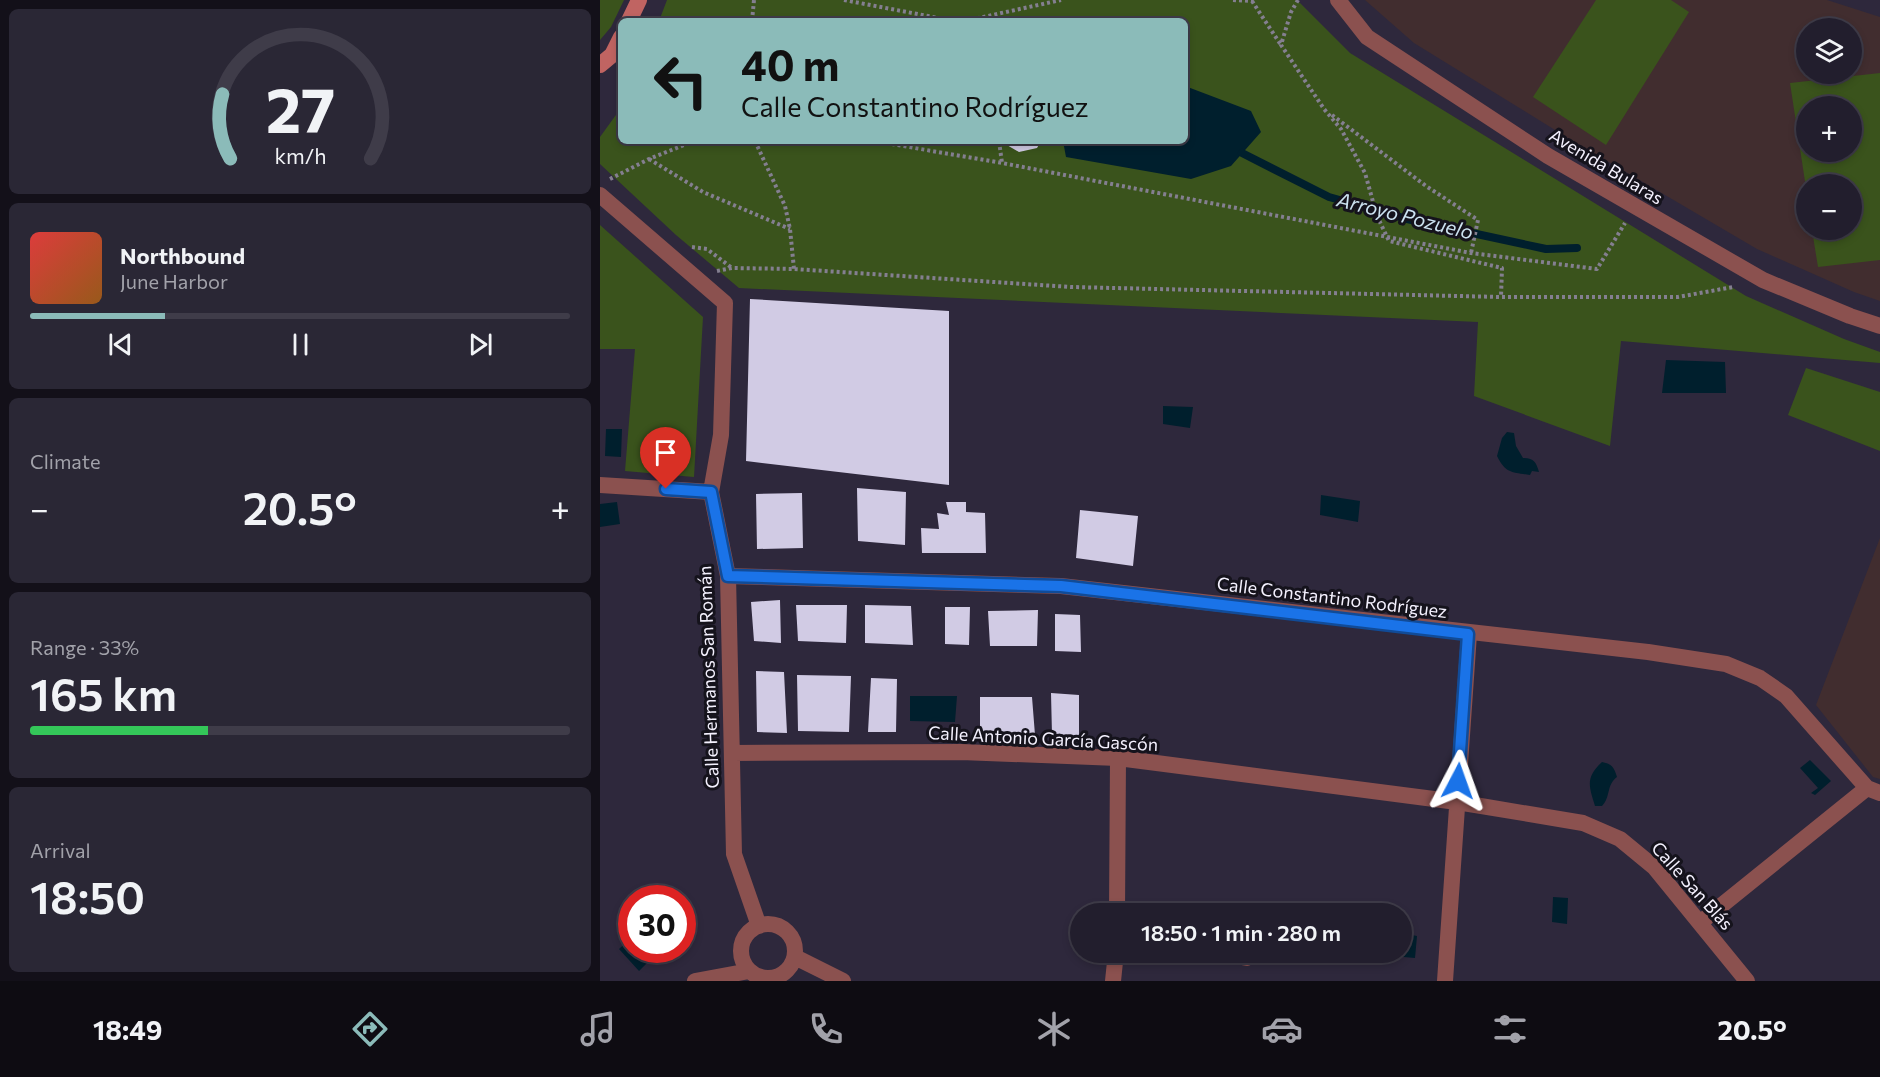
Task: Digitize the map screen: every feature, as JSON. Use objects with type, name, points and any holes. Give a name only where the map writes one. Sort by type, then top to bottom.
[{"type":"main road","points":[[630,18],[639,0]]},
{"type":"main road","points":[[600,74],[618,42]]},
{"type":"street","name":"Avenida Bularas","points":[[1338,0],[1367,37],[1529,143],[1763,280],[1880,326]]},
{"type":"street","name":"Calle Hermanos San Román","points":[[603,188],[725,303],[721,435],[711,492],[728,576],[734,854],[759,926]]},
{"type":"street","points":[[600,485],[711,492]]},
{"type":"street","name":"Calle Constantino Rodríguez","points":[[728,576],[1061,586],[1468,634],[1648,652],[1726,664],[1760,678],[1786,696],[1874,791]]},
{"type":"street","points":[[1445,981],[1468,634]]},
{"type":"street","name":"Calle Antonio García Gascón","points":[[732,753],[961,752],[1118,758],[1457,802]]},
{"type":"street","points":[[1117,903],[1118,758]]},
{"type":"street","points":[[1701,922],[1874,791]]},
{"type":"street","name":"Calle San Blás","points":[[1457,802],[1583,823],[1620,839],[1654,867],[1747,981]]},
{"type":"street","points":[[767,924],[783,928],[794,941],[795,957],[787,972],[772,979],[764,979],[749,971],[744,964],[741,945],[744,937],[751,930],[767,924]]},
{"type":"street","points":[[795,957],[843,981]]},
{"type":"street","points":[[1113,981],[1115,963]]},
{"type":"street","points":[[695,981],[749,971]]},
{"type":"path","points":[[752,18],[754,0]]},
{"type":"path","points":[[844,0],[938,18]]},
{"type":"path","points":[[979,18],[1061,0]]},
{"type":"path","points":[[1233,0],[1253,1],[1324,109],[1341,129],[1365,173],[1377,216],[1389,242],[1502,268],[1501,297]]},
{"type":"path","points":[[1281,45],[1291,12],[1298,0]]},
{"type":"path","points":[[1324,109],[1426,186],[1478,220],[1471,253]]},
{"type":"path","points":[[603,188],[649,159],[686,144]]},
{"type":"path","points":[[755,144],[785,206],[794,269]]},
{"type":"path","points":[[891,144],[1471,253],[1597,269],[1625,222]]},
{"type":"path","points":[[999,144],[1002,163]]},
{"type":"path","points":[[649,159],[703,192],[790,229]]},
{"type":"path","points":[[692,274],[732,268],[794,269],[1071,288],[1501,297],[1678,297],[1763,280]]},
{"type":"shaded area","points":[[1365,0],[1827,0],[1880,17],[1880,301],[1854,292],[1757,249],[1568,138],[1414,43]]},
{"type":"shaded area","points":[[1880,538],[1880,779],[1873,777],[1816,705]]},
{"type":"green space","points":[[600,0],[624,0],[611,27],[600,40]]},
{"type":"green space","points":[[667,0],[1297,0],[1350,53],[1746,296],[1844,339],[1880,352],[1880,363],[1621,341],[1610,446],[1474,396],[1478,322],[739,288],[676,235],[600,164],[600,137],[618,112],[618,144],[1188,144],[1188,18],[660,18]]},
{"type":"green space","points":[[1596,0],[1671,0],[1689,12],[1606,145],[1533,97]]},
{"type":"green space","points":[[1880,73],[1880,260],[1818,267],[1814,240],[1862,240],[1862,174],[1804,174],[1802,162],[1862,162],[1862,96],[1796,96],[1796,122],[1790,83],[1862,84],[1862,75]]},
{"type":"green space","points":[[600,225],[703,317],[694,477],[625,471],[635,349],[600,349]]},
{"type":"green space","points":[[1806,368],[1880,392],[1880,451],[1788,415]]},
{"type":"water","points":[[1188,87],[1251,111],[1261,132],[1231,166],[1191,179],[1066,157],[1064,144],[1188,144]]},
{"type":"water","points":[[1666,360],[1725,362],[1726,393],[1662,393]]},
{"type":"water","points":[[1163,406],[1193,407],[1190,428],[1163,424]]},
{"type":"water","points":[[606,429],[622,429],[621,457],[605,456]]},
{"type":"water","points":[[1507,432],[1514,433],[1516,446],[1523,458],[1534,461],[1539,472],[1532,471],[1530,475],[1510,471],[1503,466],[1497,456],[1502,438]]},
{"type":"water","points":[[1321,495],[1360,501],[1358,522],[1320,515]]},
{"type":"water","points":[[617,502],[620,524],[600,527],[600,504]]},
{"type":"water","points":[[910,696],[957,696],[955,722],[910,721]]},
{"type":"water","points":[[1810,760],[1831,781],[1815,795],[1811,793],[1818,788],[1800,768]]},
{"type":"water","points":[[1602,762],[1612,766],[1617,777],[1611,784],[1607,799],[1602,806],[1595,806],[1590,783],[1593,773]]},
{"type":"water","points":[[1553,897],[1568,898],[1567,924],[1552,922]]},
{"type":"water","points":[[1412,935],[1417,936],[1415,958],[1412,958]]},
{"type":"water","points":[[632,963],[647,963],[639,971]]},
{"type":"building","points":[[1005,144],[1039,144],[1037,148],[1019,152]]},
{"type":"building","points":[[750,299],[949,311],[949,485],[746,461]]},
{"type":"building","points":[[857,488],[906,492],[905,545],[858,541]]},
{"type":"building","points":[[802,493],[803,548],[757,549],[756,494]]},
{"type":"building","points":[[946,502],[966,502],[966,512],[985,513],[986,553],[922,553],[921,528],[939,529],[937,513],[949,515]]},
{"type":"building","points":[[1080,510],[1138,516],[1133,566],[1076,558]]},
{"type":"building","points":[[780,600],[781,643],[754,641],[751,602]]},
{"type":"building","points":[[796,605],[847,605],[846,643],[798,641]]},
{"type":"building","points":[[865,605],[911,606],[913,645],[865,643]]},
{"type":"building","points":[[945,607],[970,607],[969,645],[945,644]]},
{"type":"building","points":[[1038,610],[1037,646],[990,646],[988,611]]},
{"type":"building","points":[[1055,614],[1080,615],[1081,652],[1055,651]]},
{"type":"building","points":[[756,671],[784,672],[787,733],[757,732]]},
{"type":"building","points":[[797,675],[851,676],[849,732],[798,731]]},
{"type":"building","points":[[871,678],[897,679],[896,732],[868,732]]},
{"type":"building","points":[[1051,693],[1079,695],[1079,737],[1052,735]]},
{"type":"building","points":[[980,697],[1032,697],[1035,735],[980,734]]},
{"type":"waterway","name":"Arroyo Pozuelo","points":[[1242,153],[1329,197],[1407,219],[1546,249],[1577,248]]},
{"type":"route","points":[[666,489],[711,492],[728,576],[1061,586],[1468,634],[1458,781]]}]
